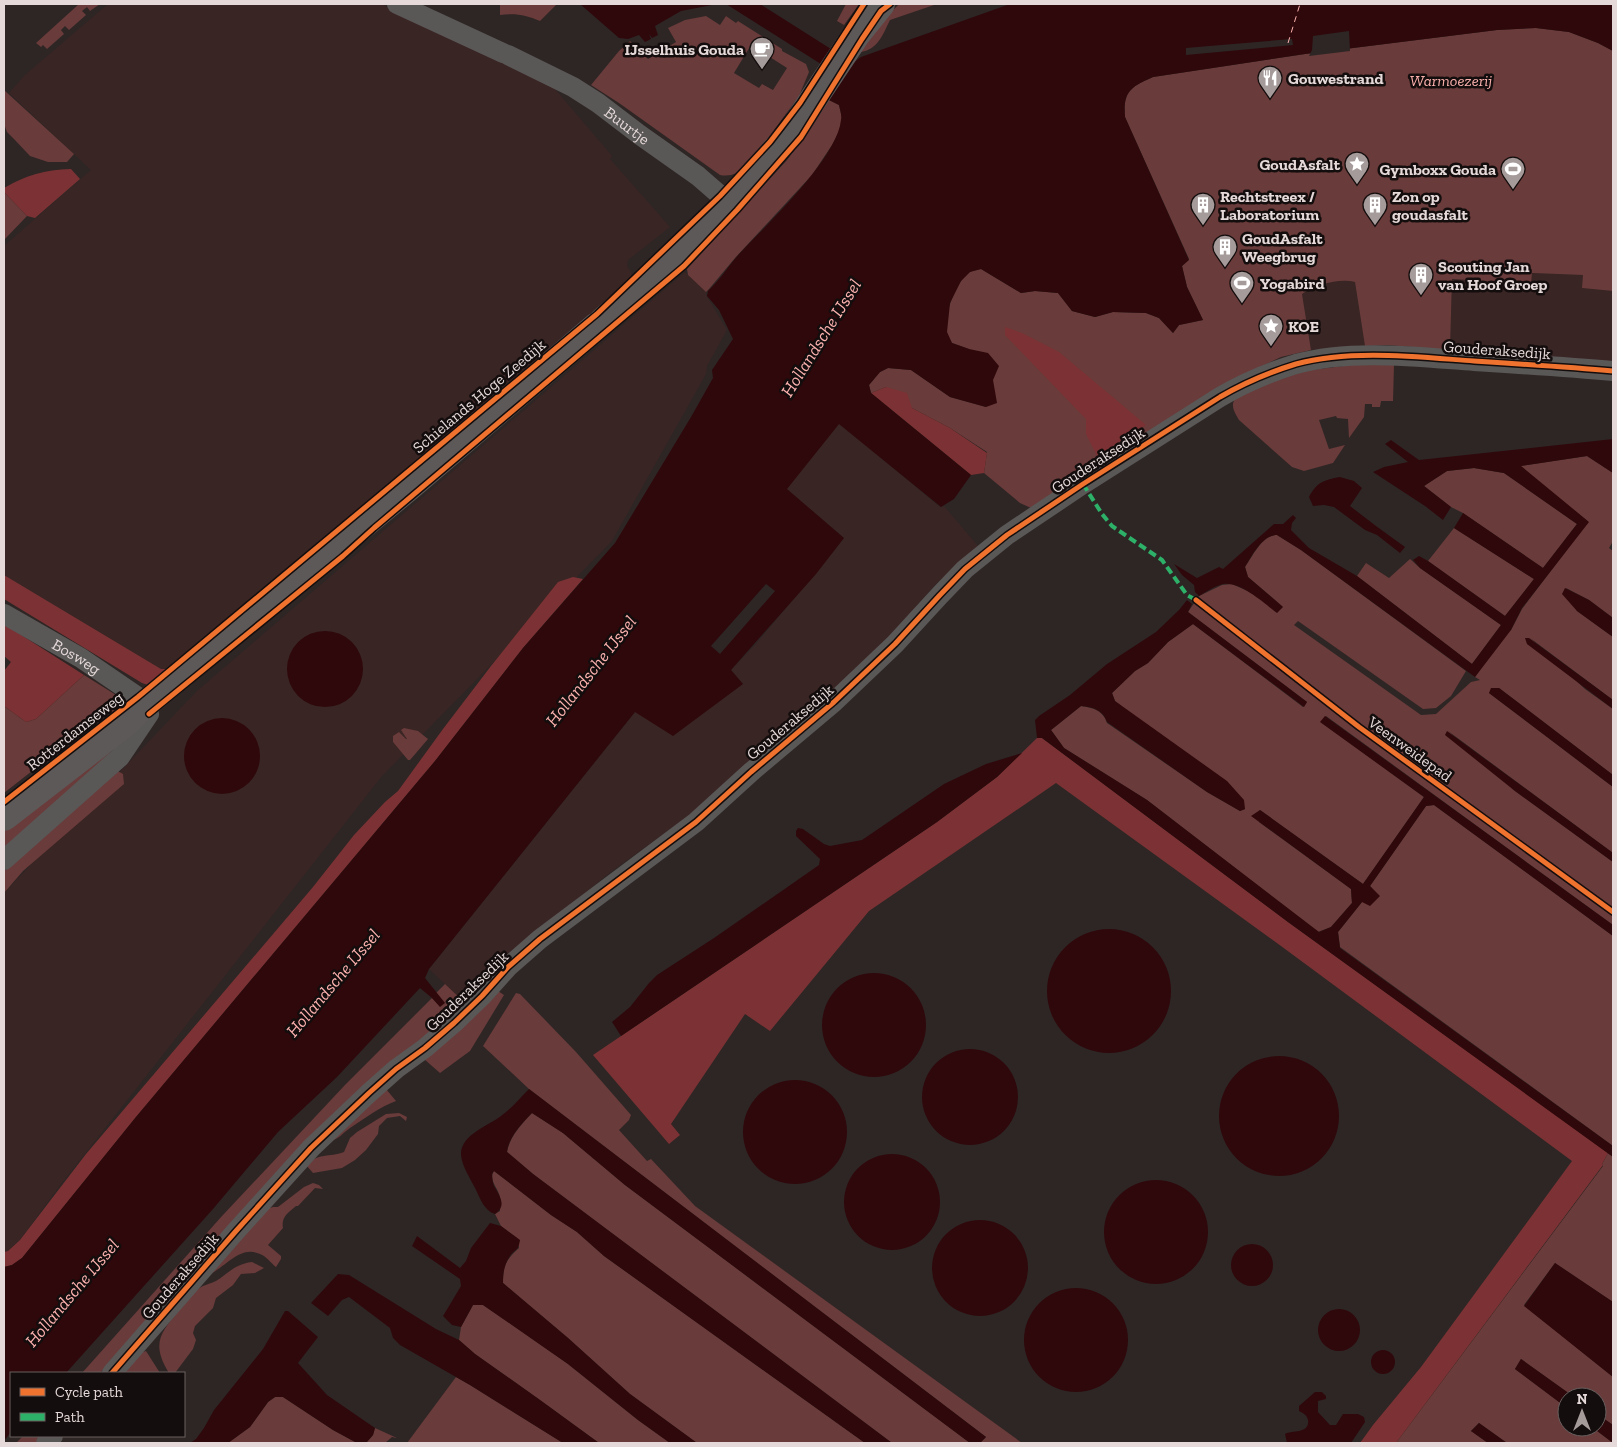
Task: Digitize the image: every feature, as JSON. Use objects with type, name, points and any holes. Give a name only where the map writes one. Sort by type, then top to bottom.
[{"type":"main road","name":"Schielands Hoge Zeedijk","points":[[143,706],[410,486],[672,262],[729,203],[790,134],[856,35],[881,4]]},
{"type":"main road","name":"Rotterdamseweg","points":[[4,817],[124,724],[143,706]]},
{"type":"street","name":"Buurtje","points":[[397,4],[573,87],[698,176],[729,203]]},
{"type":"street","name":"Gouderaksedijk","points":[[113,1372],[272,1190],[311,1148],[368,1093],[454,1023],[508,967],[540,939],[696,822],[751,772],[834,702],[895,644],[965,569],[1007,535],[1052,504],[1226,393],[1268,373],[1298,364],[1366,355],[1405,356],[1613,371]]},
{"type":"street","name":"Bosweg","points":[[4,614],[81,658],[138,697],[143,706]]},
{"type":"street","points":[[4,860],[120,757],[148,714],[143,706]]},
{"type":"shaded area","points":[[108,4],[381,4],[549,82],[612,156],[610,159],[670,227],[628,260],[627,266],[632,277],[629,281],[169,669],[161,669],[4,575],[4,246],[91,170],[9,93],[25,75]]},
{"type":"shaded area","points":[[71,169],[80,179],[35,218],[27,216],[4,192],[4,188],[28,177],[44,172]]},
{"type":"shaded area","points":[[685,272],[706,292],[727,330],[707,366],[706,374],[612,541],[382,776],[58,1188],[20,1240],[8,1251],[4,1252],[4,893],[197,691]]},
{"type":"shaded area","points":[[1532,273],[1583,275],[1583,288],[1613,291],[1613,363],[1450,350],[1452,279],[1530,284]]},
{"type":"shaded area","points":[[1346,280],[1355,282],[1365,346],[1311,350],[1302,294],[1333,281]]},
{"type":"shaded area","points":[[1005,327],[1022,333],[1059,352],[1146,425],[1097,456],[1086,434],[1086,419],[1005,335]]},
{"type":"shaded area","points":[[886,387],[907,393],[912,408],[950,428],[987,453],[984,473],[971,475],[871,393]]},
{"type":"shaded area","points":[[839,423],[940,507],[944,506],[978,546],[935,585],[858,672],[697,810],[612,871],[499,963],[463,1001],[429,969],[635,712],[743,684],[731,670],[756,644],[844,538],[786,489]]},
{"type":"shaded area","points":[[4,575],[161,669],[169,669],[148,685],[142,683],[4,599]]},
{"type":"shaded area","points":[[573,577],[583,579],[523,648],[435,761],[136,1117],[22,1258],[12,1265],[4,1267],[4,1252],[8,1251],[20,1240],[86,1154],[313,887],[354,835],[398,791],[491,666],[558,582]]},
{"type":"shaded area","points":[[4,624],[84,675],[36,719],[26,722],[4,706],[4,671],[11,662],[4,656]]},
{"type":"shaded area","points":[[1037,738],[1042,738],[1288,922],[1608,1153],[1603,1165],[1396,1443],[1360,1443],[1421,1367],[1572,1161],[1056,783],[869,911],[770,1031],[745,1014],[671,1124],[680,1135],[669,1144],[593,1055],[937,822],[997,777]]},
{"type":"green space","points":[[79,4],[100,4],[90,11],[87,7],[82,11],[86,15],[69,30],[65,26],[61,30],[64,34],[47,49],[43,45],[41,47],[36,43]]},
{"type":"green space","points":[[500,4],[557,4],[540,21],[521,15],[500,15]]},
{"type":"green space","points":[[846,4],[859,4],[844,25],[837,21]]},
{"type":"green space","points":[[899,4],[937,4],[890,20],[876,45],[860,52],[881,23]]},
{"type":"green space","points":[[706,16],[720,25],[726,16],[736,23],[738,21],[782,49],[782,51],[806,64],[809,72],[799,96],[747,167],[734,174],[720,175],[591,85],[619,51],[630,41],[648,59],[676,42],[668,28],[685,20]],"holes":[[[751,45],[787,68],[773,90],[762,84],[759,88],[734,73]]]},
{"type":"green space","name":"GoudAsfalt","points":[[1536,28],[1569,32],[1613,51],[1613,291],[1582,288],[1583,275],[1532,273],[1531,284],[1452,279],[1450,350],[1387,345],[1365,346],[1355,282],[1342,281],[1321,285],[1302,294],[1311,350],[1281,357],[1248,373],[1031,508],[1020,503],[984,473],[987,452],[950,428],[912,408],[886,387],[871,393],[869,385],[880,372],[888,368],[911,370],[950,397],[986,407],[969,349],[952,343],[946,325],[952,299],[960,283],[965,276],[974,270],[981,269],[1021,293],[1035,291],[1058,293],[1072,311],[1095,317],[1113,312],[1146,313],[1159,318],[1173,333],[1179,325],[1203,320],[1187,287],[1182,266],[1189,259],[1125,117],[1127,96],[1139,84],[1153,77],[1305,54],[1497,30]]},
{"type":"green space","points":[[4,90],[74,154],[67,162],[48,162],[30,156],[7,132],[4,124]]},
{"type":"green space","points":[[829,100],[839,105],[842,118],[840,130],[832,145],[812,175],[706,292],[688,275],[687,269],[787,160]]},
{"type":"green space","points":[[4,192],[27,216],[4,240]]},
{"type":"green space","points":[[1368,363],[1394,364],[1393,401],[1381,401],[1380,407],[1372,407],[1372,404],[1365,404],[1364,417],[1349,438],[1348,419],[1337,418],[1336,416],[1319,420],[1329,449],[1345,445],[1333,463],[1304,471],[1292,467],[1239,420],[1234,409],[1235,399],[1276,379],[1311,370]]},
{"type":"green space","points":[[1587,456],[1613,473],[1613,541],[1609,548],[1613,551],[1613,618],[1589,600],[1566,588],[1577,611],[1613,637],[1613,700],[1530,638],[1585,689],[1613,709],[1613,775],[1499,688],[1489,693],[1613,787],[1613,853],[1448,731],[1515,791],[1613,862],[1613,925],[1326,716],[1321,722],[1424,797],[1363,884],[1260,810],[1259,822],[1351,889],[1352,903],[1331,927],[1318,932],[1147,800],[1064,748],[1051,730],[1081,706],[1093,709],[1103,715],[1107,723],[1207,792],[1240,811],[1245,809],[1115,701],[1112,693],[1135,671],[1148,663],[1168,642],[1193,624],[1303,707],[1307,702],[1188,612],[1199,596],[1222,585],[1232,584],[1283,607],[1248,577],[1245,567],[1262,542],[1267,538],[1277,535],[1301,550],[1466,671],[1451,696],[1436,708],[1423,709],[1298,621],[1294,625],[1421,715],[1436,714],[1471,682],[1480,680],[1475,677],[1506,633],[1511,630],[1522,609],[1588,522],[1520,466]]},
{"type":"green space","points":[[1474,468],[1504,473],[1577,524],[1543,568],[1463,513],[1451,507],[1424,486],[1447,471]]},
{"type":"green space","points":[[1454,528],[1534,579],[1505,616],[1428,561]]},
{"type":"green space","points":[[1410,559],[1501,625],[1472,664],[1357,576],[1366,563],[1389,578]]},
{"type":"green space","points":[[84,675],[116,695],[118,698],[116,710],[94,721],[4,793],[4,706],[26,722],[36,719]]},
{"type":"green space","points":[[404,728],[418,731],[428,739],[410,760],[393,742],[393,736],[399,732],[407,739],[401,730]]},
{"type":"green space","points":[[110,750],[109,758],[4,850],[4,827]]},
{"type":"green space","points":[[116,770],[123,774],[124,784],[23,871],[4,893],[4,871]]},
{"type":"green space","points":[[1434,805],[1613,936],[1613,1146],[1340,947],[1338,932],[1362,902],[1379,896],[1370,886],[1426,806]]},
{"type":"green space","points":[[445,984],[463,1001],[144,1325],[101,1372],[83,1372],[222,1216],[345,1085],[432,998],[440,1006],[444,1003],[436,993]]},
{"type":"green space","points":[[498,991],[504,995],[470,1051],[440,1073],[424,1059]]},
{"type":"green space","points":[[516,993],[520,994],[576,1052],[631,1115],[629,1120],[619,1130],[647,1161],[651,1159],[695,1206],[1022,1443],[980,1443],[986,1437],[529,1089],[483,1046]]},
{"type":"green space","points":[[386,1089],[396,1101],[384,1106],[338,1138],[330,1141]]},
{"type":"green space","points":[[399,1113],[407,1117],[406,1121],[400,1116],[387,1118],[379,1126],[378,1134],[366,1150],[342,1168],[313,1173],[306,1165],[316,1158],[344,1152],[350,1138],[357,1132],[386,1114]]},
{"type":"green space","points":[[532,1113],[563,1133],[625,1185],[970,1443],[892,1443],[533,1174],[507,1152],[513,1136]]},
{"type":"green space","points":[[1608,1153],[1613,1157],[1613,1302],[1555,1263],[1524,1305],[1613,1377],[1613,1425],[1607,1421],[1607,1387],[1560,1387],[1521,1359],[1515,1369],[1557,1400],[1557,1437],[1605,1437],[1613,1443],[1507,1443],[1479,1423],[1471,1431],[1488,1443],[1396,1443],[1603,1166],[1602,1164]]},
{"type":"green space","points":[[494,1171],[551,1215],[577,1232],[604,1256],[865,1443],[697,1443],[630,1394],[503,1283],[506,1263],[519,1248],[517,1238],[501,1226],[495,1214],[500,1211],[500,1201],[492,1178]]},
{"type":"green space","points":[[313,1183],[323,1189],[315,1188],[298,1206],[288,1213],[283,1221],[283,1228],[268,1245],[281,1256],[276,1267],[262,1255],[246,1252],[210,1274],[267,1209],[278,1207],[304,1187]]},
{"type":"green space","points":[[252,1262],[264,1268],[255,1273],[241,1274],[233,1285],[216,1298],[213,1308],[195,1326],[193,1333],[196,1340],[193,1349],[176,1372],[168,1372],[163,1363],[159,1346],[160,1339],[167,1325],[198,1289],[216,1281],[246,1263]]},
{"type":"green space","points":[[473,1305],[483,1305],[568,1364],[670,1443],[599,1443],[475,1354],[459,1340],[461,1327]]},
{"type":"green space","points":[[146,1351],[159,1372],[124,1372]]},
{"type":"green space","points":[[456,1377],[470,1385],[563,1443],[407,1443]]},
{"type":"green space","points":[[275,1397],[283,1397],[333,1430],[357,1443],[228,1443],[250,1427],[268,1402]]},
{"type":"green space","points":[[375,1428],[397,1438],[392,1437],[385,1443],[366,1443],[373,1435]]},
{"type":"green space","points":[[22,1437],[42,1437],[36,1443],[16,1443]]},
{"type":"water","points":[[580,4],[713,4],[681,11],[655,26],[658,35],[652,38],[649,34],[651,39],[645,42],[639,35],[628,39],[619,38]]},
{"type":"water","name":"Hollandsche IJssel","points":[[726,4],[760,4],[853,63],[861,57],[1010,4],[1613,4],[1613,51],[1569,32],[1536,28],[1497,30],[1305,54],[1153,77],[1134,87],[1125,102],[1125,117],[1189,260],[1182,266],[1187,287],[1203,320],[1179,325],[1173,333],[1159,318],[1146,313],[1113,312],[1095,317],[1072,311],[1058,293],[1035,291],[1021,293],[981,269],[970,272],[961,281],[950,303],[947,332],[952,343],[988,353],[999,366],[993,380],[997,403],[986,407],[950,397],[911,370],[888,368],[880,372],[869,385],[871,393],[971,475],[954,499],[941,507],[839,424],[787,489],[844,538],[816,574],[731,670],[743,684],[673,736],[635,712],[429,969],[425,978],[445,1003],[440,1007],[420,988],[337,1077],[278,1132],[213,1209],[67,1372],[10,1372],[10,1433],[4,1441],[4,1267],[12,1265],[22,1258],[136,1117],[435,761],[523,648],[615,543],[691,417],[713,378],[712,370],[733,339],[719,310],[707,296],[708,291],[740,253],[799,190],[827,153],[837,136],[841,120],[839,105],[829,100],[843,78]]},
{"type":"water","points":[[1613,439],[1613,473],[1587,456],[1521,466],[1589,522],[1522,608],[1511,630],[1475,677],[1301,550],[1277,535],[1267,538],[1262,542],[1245,567],[1248,577],[1283,607],[1277,613],[1244,589],[1230,584],[1220,585],[1199,596],[1195,592],[1194,585],[1182,575],[1174,564],[1197,578],[1219,567],[1223,569],[1274,524],[1283,524],[1293,515],[1296,518],[1292,523],[1291,530],[1309,548],[1357,576],[1472,664],[1501,625],[1420,568],[1413,560],[1419,556],[1428,561],[1505,616],[1534,579],[1454,528],[1463,513],[1543,568],[1577,524],[1504,473],[1474,468],[1447,471],[1424,486],[1451,507],[1443,520],[1373,472],[1384,467],[1408,462],[1385,444],[1391,440],[1419,460]]},
{"type":"water","points":[[1340,477],[1354,481],[1362,488],[1350,506],[1405,547],[1400,553],[1377,535],[1365,530],[1334,507],[1324,505],[1313,506],[1309,497],[1315,488],[1325,481]]},
{"type":"water","points":[[1565,588],[1589,600],[1613,618],[1613,637],[1577,611],[1562,594]]},
{"type":"water","points":[[1187,600],[1192,604],[1188,612],[1307,702],[1304,707],[1193,624],[1168,642],[1148,663],[1135,671],[1112,693],[1115,701],[1227,781],[1244,800],[1245,809],[1240,811],[1207,792],[1107,722],[1100,712],[1093,708],[1081,706],[1051,730],[1064,748],[1147,800],[1319,932],[1331,927],[1352,903],[1351,889],[1251,816],[1260,810],[1363,884],[1424,797],[1320,722],[1325,716],[1613,925],[1613,936],[1434,805],[1426,806],[1370,886],[1380,896],[1370,906],[1362,902],[1338,932],[1340,948],[1613,1146],[1613,1157],[1288,922],[1042,738],[1037,738],[1035,720],[1039,716],[1070,695],[1107,664],[1156,632]]},
{"type":"water","points":[[333,631],[346,637],[357,648],[363,661],[361,684],[346,701],[333,707],[317,707],[304,701],[289,684],[287,661],[293,648],[310,633]]},
{"type":"water","points":[[1525,638],[1529,638],[1613,700],[1613,709],[1527,644]]},
{"type":"water","points":[[1491,688],[1499,688],[1613,775],[1613,787],[1489,693]]},
{"type":"water","points":[[230,718],[243,724],[254,735],[260,748],[258,771],[243,788],[230,794],[214,794],[201,788],[186,771],[184,748],[190,735],[207,720]]},
{"type":"water","points":[[1447,731],[1613,853],[1613,862],[1515,791],[1445,735]]},
{"type":"water","points":[[1022,753],[997,777],[937,822],[621,1036],[612,1022],[630,1007],[657,975],[819,865],[820,859],[796,836],[798,828],[803,829],[824,844],[830,846],[862,840],[944,784],[986,764]]},
{"type":"water","points":[[1109,929],[1133,934],[1153,947],[1166,967],[1171,991],[1166,1015],[1153,1035],[1133,1048],[1109,1053],[1085,1048],[1065,1035],[1052,1015],[1047,991],[1052,967],[1065,947],[1085,934]]},
{"type":"water","points":[[874,973],[894,977],[911,988],[922,1005],[926,1025],[922,1045],[911,1062],[894,1073],[874,1077],[854,1073],[837,1062],[826,1045],[822,1025],[826,1005],[837,988],[854,977]]},
{"type":"water","points":[[970,1049],[988,1053],[1004,1063],[1014,1079],[1018,1097],[1014,1115],[1004,1131],[988,1141],[970,1145],[952,1141],[936,1131],[926,1115],[922,1097],[926,1079],[936,1063],[952,1053]]},
{"type":"water","points":[[1279,1056],[1291,1057],[1302,1061],[1312,1066],[1321,1074],[1329,1083],[1334,1093],[1338,1104],[1338,1128],[1334,1139],[1329,1149],[1321,1158],[1312,1166],[1302,1171],[1291,1175],[1279,1176],[1267,1175],[1256,1171],[1246,1166],[1237,1158],[1229,1149],[1224,1139],[1220,1128],[1219,1116],[1220,1104],[1224,1093],[1229,1083],[1237,1074],[1246,1066],[1256,1061],[1267,1057]]},
{"type":"water","points":[[795,1080],[815,1084],[832,1095],[843,1112],[847,1132],[843,1152],[832,1169],[815,1180],[795,1184],[775,1180],[758,1169],[747,1152],[743,1132],[747,1112],[758,1095],[775,1084]]},
{"type":"water","points":[[529,1089],[986,1437],[980,1443],[970,1443],[625,1185],[563,1133],[532,1113],[513,1136],[507,1152],[533,1174],[892,1443],[865,1443],[604,1256],[577,1232],[551,1215],[494,1171],[492,1174],[493,1182],[502,1204],[499,1211],[495,1214],[488,1210],[465,1168],[461,1155],[462,1148],[470,1137],[505,1113]]},
{"type":"water","points":[[892,1154],[910,1157],[926,1168],[937,1184],[940,1202],[937,1220],[926,1236],[910,1247],[892,1250],[874,1247],[858,1236],[847,1220],[844,1202],[847,1184],[858,1168],[874,1157]]},
{"type":"water","points":[[1156,1180],[1176,1184],[1193,1195],[1204,1212],[1208,1232],[1204,1252],[1193,1269],[1176,1280],[1156,1284],[1136,1280],[1119,1269],[1108,1252],[1104,1232],[1108,1212],[1119,1195],[1136,1184]]},
{"type":"water","points":[[980,1220],[998,1223],[1014,1234],[1025,1250],[1028,1268],[1025,1286],[1014,1302],[998,1313],[980,1316],[962,1313],[946,1302],[935,1286],[932,1268],[935,1250],[946,1234],[962,1223]]},
{"type":"water","points":[[490,1223],[501,1226],[520,1240],[518,1248],[506,1263],[503,1283],[630,1394],[697,1443],[670,1443],[568,1364],[483,1305],[473,1305],[461,1327],[452,1325],[443,1316],[461,1286],[460,1279],[412,1246],[417,1236],[460,1268],[466,1261],[471,1248]]},
{"type":"water","points":[[1256,1244],[1264,1247],[1270,1253],[1273,1265],[1270,1277],[1264,1283],[1248,1286],[1240,1283],[1234,1277],[1231,1261],[1234,1253],[1240,1247]]},
{"type":"water","points":[[1555,1263],[1613,1302],[1613,1377],[1524,1306]]},
{"type":"water","points":[[338,1274],[349,1275],[436,1329],[459,1340],[475,1354],[599,1443],[563,1443],[470,1385],[400,1345],[393,1338],[390,1328],[349,1297],[342,1300],[328,1316],[311,1303]]},
{"type":"water","points":[[1076,1288],[1096,1292],[1113,1303],[1124,1320],[1128,1340],[1124,1360],[1113,1377],[1096,1388],[1076,1392],[1056,1388],[1039,1377],[1028,1360],[1024,1340],[1028,1320],[1039,1303],[1056,1292]]},
{"type":"water","points":[[1343,1309],[1351,1312],[1357,1318],[1360,1330],[1357,1342],[1351,1348],[1335,1351],[1327,1348],[1321,1342],[1318,1326],[1321,1318],[1327,1312]]},
{"type":"water","points":[[285,1311],[288,1311],[318,1337],[298,1363],[327,1395],[375,1428],[373,1435],[366,1443],[357,1443],[333,1430],[283,1397],[275,1397],[268,1402],[250,1427],[228,1443],[190,1443],[196,1439],[214,1410],[263,1349]]},
{"type":"water","points":[[1383,1350],[1388,1351],[1394,1357],[1394,1367],[1388,1373],[1383,1374],[1378,1373],[1372,1367],[1371,1362],[1372,1357],[1378,1351]]},
{"type":"water","points":[[1521,1359],[1560,1387],[1557,1387],[1557,1400],[1515,1369]]},
{"type":"water","points":[[1315,1392],[1322,1392],[1326,1396],[1326,1399],[1318,1401],[1318,1412],[1330,1425],[1336,1425],[1343,1414],[1358,1414],[1364,1417],[1365,1422],[1351,1443],[1287,1443],[1285,1434],[1306,1428],[1308,1420],[1305,1414],[1299,1411],[1299,1406]]},
{"type":"water","points":[[1607,1421],[1613,1425],[1613,1443],[1605,1437],[1607,1437]]},
{"type":"water","points":[[1479,1423],[1507,1443],[1488,1443],[1471,1431]]},
{"type":"pier","points":[[1349,31],[1350,51],[1309,56],[1312,50],[1313,36]]},
{"type":"pier","points":[[1292,39],[1293,45],[1186,55],[1186,48]]},
{"type":"pier","points":[[766,584],[775,591],[720,654],[711,646]]},
{"type":"ferry route","points":[[1288,43],[1300,4]]},
{"type":"marked path","points":[[1083,484],[1112,526],[1162,560],[1187,595],[1196,600]]},
{"type":"cycle path","points":[[4,802],[138,697],[597,314],[720,196],[770,142],[800,103],[864,4]]},
{"type":"cycle path","points":[[149,714],[343,556],[684,266],[737,210],[801,137],[862,39],[881,11],[890,4]]},
{"type":"cycle path","points":[[113,1372],[311,1148],[369,1093],[454,1023],[508,967],[540,939],[696,822],[751,772],[834,702],[895,644],[965,569],[1007,535],[1083,484],[1229,392],[1277,371],[1317,359],[1385,355],[1613,371]]},
{"type":"cycle path","name":"Veenweidepad","points":[[1196,600],[1359,727],[1613,912]]},
{"type":"place","name":"IJsselhuis Gouda","points":[[762,70]]},
{"type":"place","name":"Gouwestrand","points":[[1270,99]]},
{"type":"place","name":"GoudAsfalt","points":[[1357,185]]},
{"type":"place","name":"Gymboxx Gouda","points":[[1513,190]]},
{"type":"place","name":"Rechtstreex / Laboratorium","points":[[1203,226]]},
{"type":"place","name":"Zon op goudasfalt","points":[[1375,226]]},
{"type":"place","name":"GoudAsfalt Weegbrug","points":[[1225,268]]},
{"type":"place","name":"Scouting Jan van Hoof Groep","points":[[1421,296]]},
{"type":"place","name":"Yogabird","points":[[1242,304]]},
{"type":"place","name":"KOE","points":[[1271,347]]},
{"type":"park label","name":"Warmoezerij","points":[[1451,80]]}]
